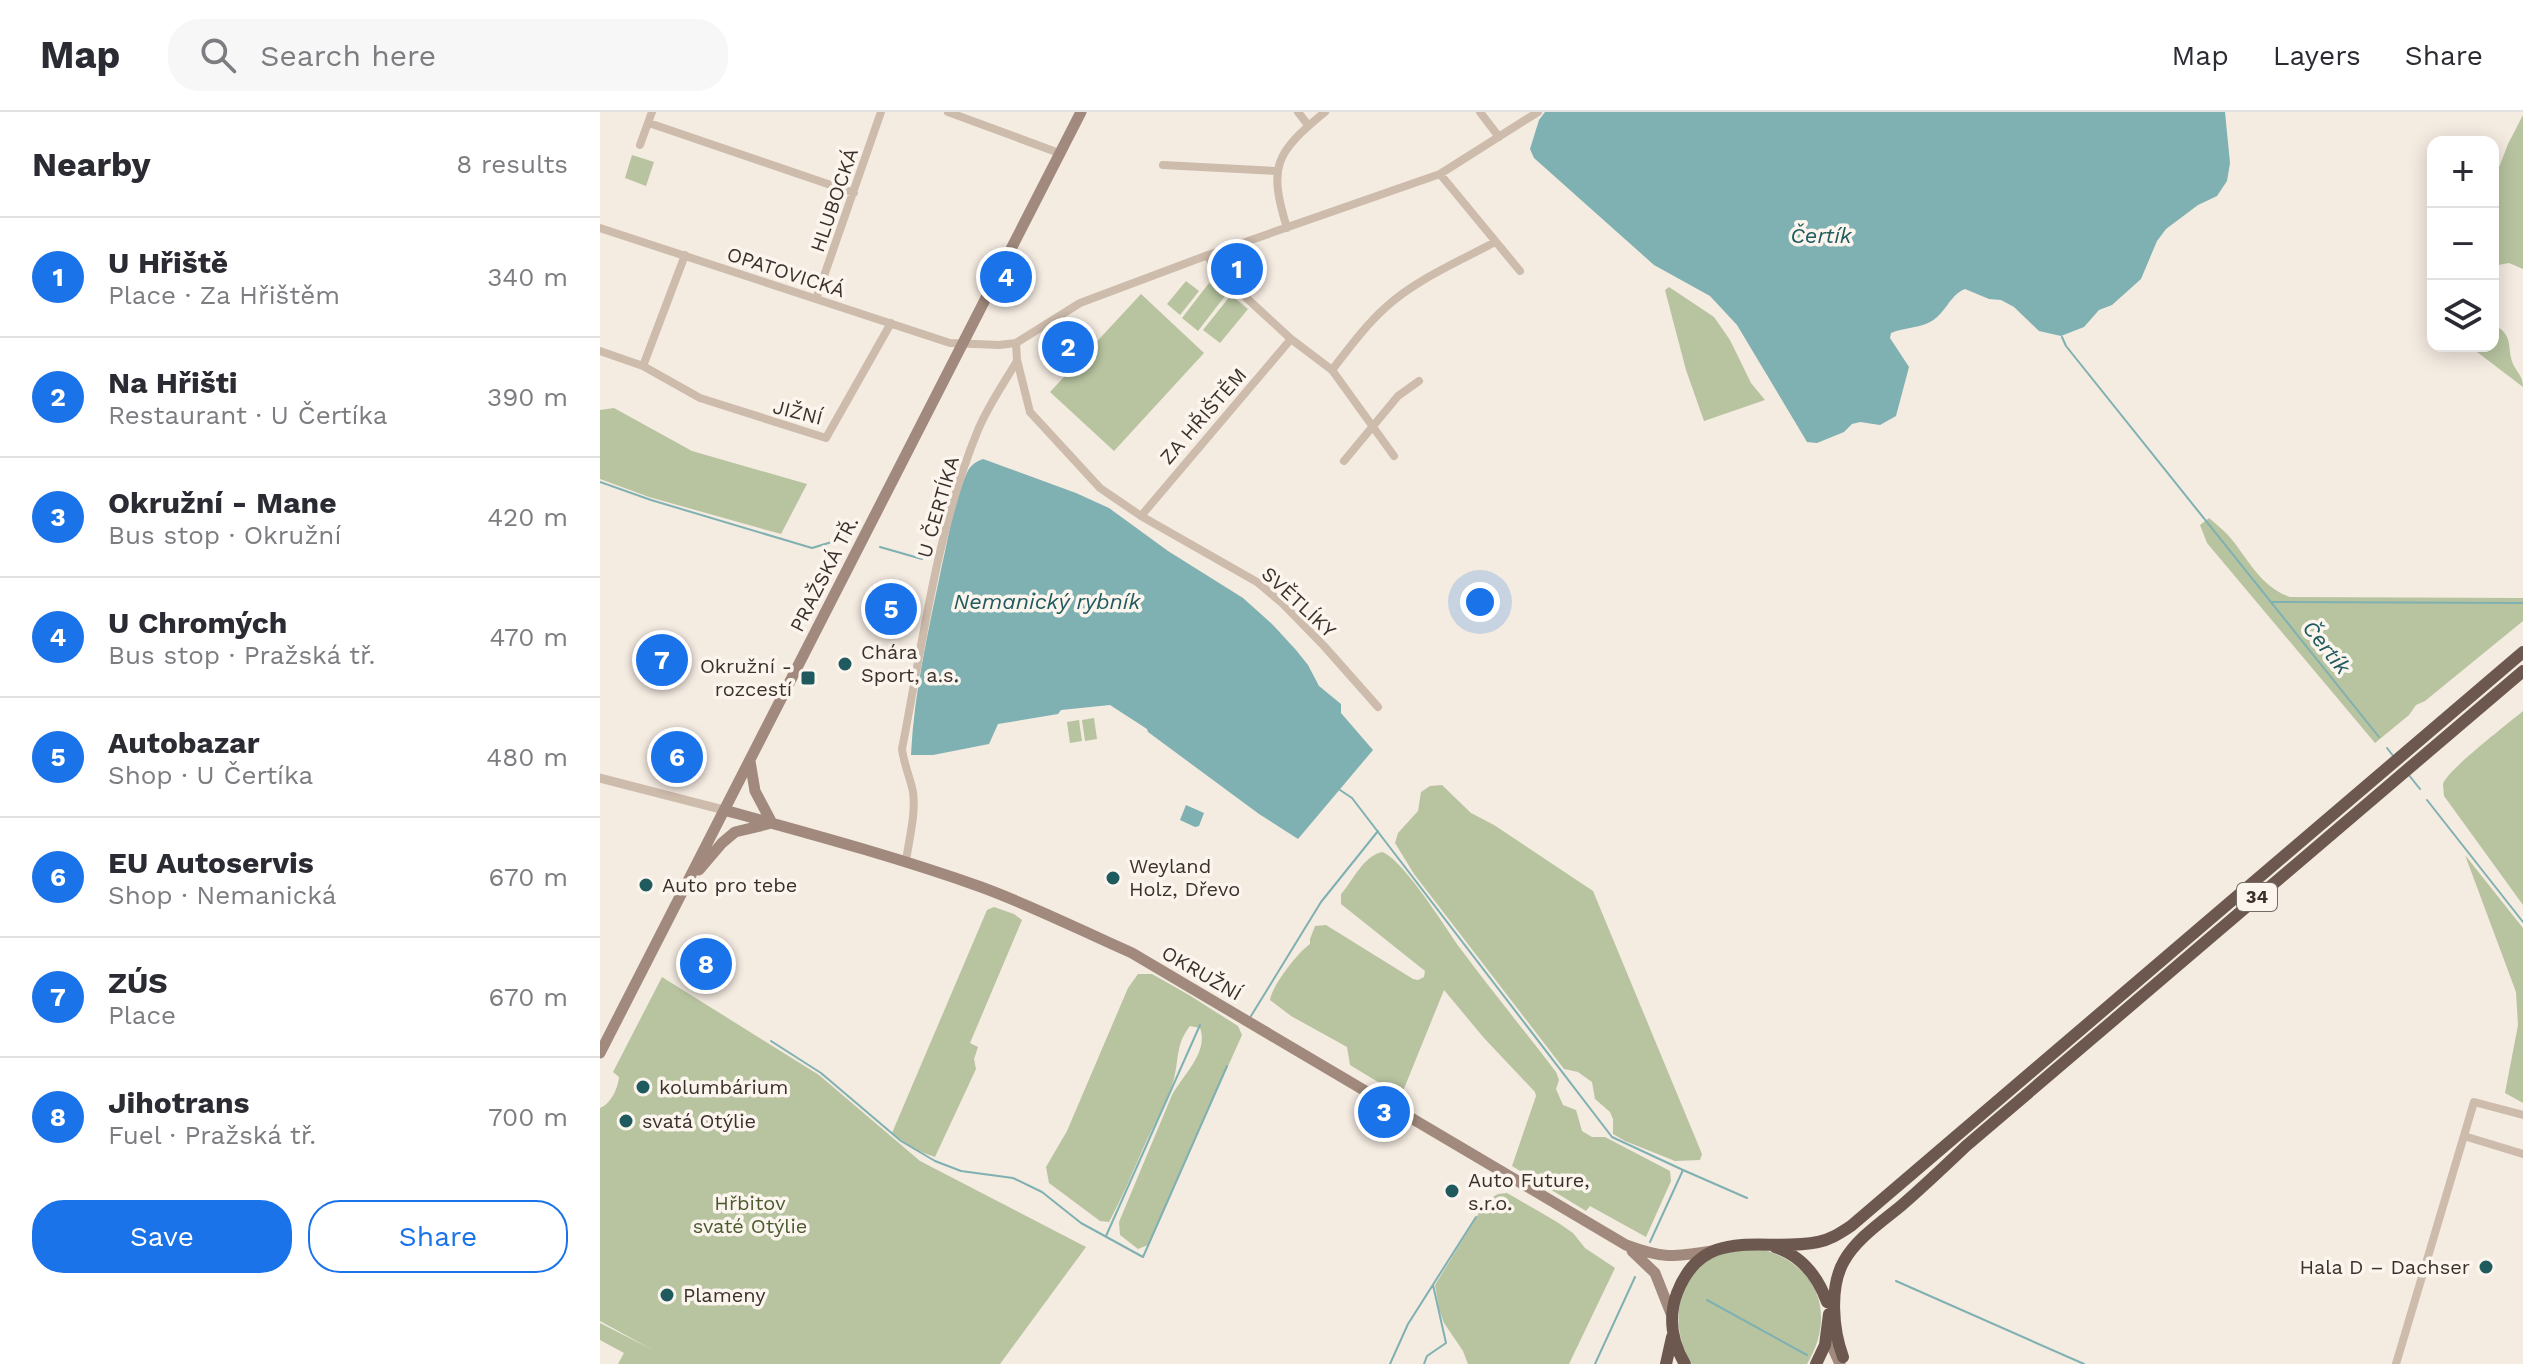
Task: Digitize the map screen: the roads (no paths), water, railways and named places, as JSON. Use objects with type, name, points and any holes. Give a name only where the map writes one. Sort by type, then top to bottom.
[{"type":"highway","name":"34","points":[[1966,1146],[2414,754],[2518,656]]},
{"type":"highway","name":"34","points":[[2414,754],[2521,672]]},
{"type":"highway","name":"34","points":[[1717,1250],[1742,1243],[1817,1242],[1827,1240],[1851,1226],[2379,785]]},
{"type":"highway","points":[[1827,1302],[1830,1274],[1845,1246],[1966,1146]]},
{"type":"highway","points":[[1843,1362],[1835,1298],[1844,1260],[1966,1146]]},
{"type":"highway","name":"34","points":[[1768,1245],[1782,1249],[1806,1265],[1827,1302],[1827,1335],[1816,1364]]},
{"type":"highway","points":[[1685,1364],[1677,1351],[1673,1333],[1674,1302],[1685,1277],[1694,1266],[1717,1250]]},
{"type":"highway","points":[[1666,1364],[1673,1333]]},
{"type":"main road","name":"PRAŽSKÁ TŘ.","points":[[600,1053],[1081,112]]},
{"type":"main road","points":[[688,883],[731,835],[772,823],[755,791],[750,760]]},
{"type":"main road","name":"OKRUŽNÍ","points":[[724,810],[906,861],[985,889],[1132,953],[1626,1245],[1659,1256],[1717,1250]]},
{"type":"main road","name":"OKRUŽNÍ","points":[[1626,1245],[1655,1273],[1672,1316]]},
{"type":"main road","points":[[1827,1335],[1843,1362]]},
{"type":"street","points":[[640,145],[652,112]]},
{"type":"street","name":"HLUBOCKÁ","points":[[816,299],[881,112]]},
{"type":"street","points":[[948,112],[1059,153]]},
{"type":"street","points":[[1298,112],[1308,125]]},
{"type":"street","points":[[1287,228],[1277,195],[1276,171],[1286,149],[1325,112]]},
{"type":"street","points":[[1480,112],[1499,137]]},
{"type":"street","points":[[1141,516],[1100,488],[1030,412],[1017,360],[1016,343],[1080,303],[1440,174],[1538,112]]},
{"type":"street","points":[[649,123],[854,193]]},
{"type":"street","points":[[1163,165],[1276,171]]},
{"type":"street","points":[[1440,174],[1520,271]]},
{"type":"street","name":"OPATOVICKÁ","points":[[600,228],[950,343],[1016,343]]},
{"type":"street","points":[[1332,370],[1364,329],[1388,305],[1421,282],[1495,242]]},
{"type":"street","points":[[643,366],[685,255]]},
{"type":"street","points":[[1208,255],[1213,267],[1291,339],[1332,370],[1394,456]]},
{"type":"street","name":"JIŽNÍ","points":[[600,351],[643,366],[700,398],[826,438],[891,323]]},
{"type":"street","name":"ZA HŘIŠTĚM","points":[[1141,516],[1291,339]]},
{"type":"street","name":"U ČERTÍKA","points":[[906,861],[913,789],[904,766],[902,749],[920,642],[941,547],[979,428],[1017,360]]},
{"type":"street","points":[[1344,461],[1398,396],[1419,381]]},
{"type":"street","name":"SVĚTLÍKY","points":[[1141,516],[1257,582],[1324,646],[1378,707]]},
{"type":"street","points":[[600,778],[724,810]]},
{"type":"street","points":[[2396,1364],[2474,1102],[2523,1115]]},
{"type":"street","points":[[2464,1136],[2523,1154]]},
{"type":"water","name":"Čertík","points":[[1545,112],[2225,112],[2230,163],[2227,181],[2217,196],[2198,205],[2166,229],[2157,241],[2141,279],[2112,305],[2099,310],[2084,327],[2061,336],[2039,331],[2014,307],[1965,289],[1934,320],[1891,333],[1890,338],[1909,367],[1896,416],[1880,425],[1852,424],[1844,432],[1817,443],[1807,442],[1737,325],[1710,296],[1654,265],[1534,158],[1530,149],[1539,120]]},
{"type":"water","name":"Nemanický rybník","points":[[983,459],[1109,508],[1168,551],[1243,598],[1296,650],[1319,686],[1341,704],[1341,713],[1373,750],[1298,839],[1110,705],[1061,710],[1058,714],[998,724],[989,744],[933,755],[911,755],[923,660],[955,508],[969,470],[974,463]]},
{"type":"water","points":[[1186,805],[1204,813],[1199,826],[1180,820]]},
{"type":"waterway","name":"Čertík","points":[[2062,337],[2066,346],[2379,737]]},
{"type":"waterway","points":[[600,482],[812,548],[848,537]]},
{"type":"waterway","points":[[880,547],[922,559]]},
{"type":"waterway","points":[[2272,602],[2523,603]]},
{"type":"waterway","name":"Čertík","points":[[2387,748],[2394,757]]},
{"type":"waterway","name":"Čertík","points":[[2408,774],[2420,789]]},
{"type":"waterway","points":[[1340,790],[1352,798],[1612,1137],[1683,1170],[1650,1242]]},
{"type":"waterway","name":"Čertík","points":[[2427,800],[2523,922]]},
{"type":"waterway","points":[[1251,1016],[1321,902],[1378,831]]},
{"type":"waterway","points":[[1106,1236],[1200,1025]]},
{"type":"waterway","points":[[771,1041],[821,1073],[901,1141],[935,1161],[961,1171],[1013,1178],[1042,1192],[1081,1223],[1143,1257],[1227,1066]]},
{"type":"waterway","points":[[1683,1170],[1747,1198]]},
{"type":"waterway","points":[[1390,1364],[1408,1324],[1476,1217]]},
{"type":"waterway","points":[[1595,1364],[1635,1277]]},
{"type":"waterway","points":[[1896,1281],[2084,1364]]},
{"type":"waterway","points":[[1424,1364],[1427,1356],[1446,1343],[1433,1285]]},
{"type":"waterway","points":[[1707,1300],[1807,1355]]},
{"type":"place","name":"U Hřiště","points":[[1237,269]]},
{"type":"place","name":"U Chromých","points":[[1006,277]]},
{"type":"place","name":"Na Hřišti","points":[[1068,347]]},
{"type":"place","name":"Autobazar","points":[[891,609]]},
{"type":"place","name":"ZÚS","points":[[662,660]]},
{"type":"place","name":"Chára Sport, a.s.","points":[[845,664]]},
{"type":"place","name":"Okružní - rozcestí","points":[[808,678]]},
{"type":"place","name":"EU Autoservis","points":[[677,757]]},
{"type":"place","name":"Weyland Holz, Dřevo","points":[[1113,878]]},
{"type":"place","name":"Auto pro tebe","points":[[646,885]]},
{"type":"place","name":"Jihotrans","points":[[706,964]]},
{"type":"place","name":"kolumbárium","points":[[643,1087]]},
{"type":"place","name":"Okružní - Mane","points":[[1384,1112]]},
{"type":"place","name":"svatá Otýlie","points":[[626,1121]]},
{"type":"place","name":"Auto Future, s.r.o.","points":[[1452,1191]]},
{"type":"place","name":"Hala D – Dachser","points":[[2486,1267]]},
{"type":"place","name":"Plameny","points":[[667,1295]]},
{"type":"park label","name":"Hřbitov svaté Otýlie","points":[[750,1214]]}]
